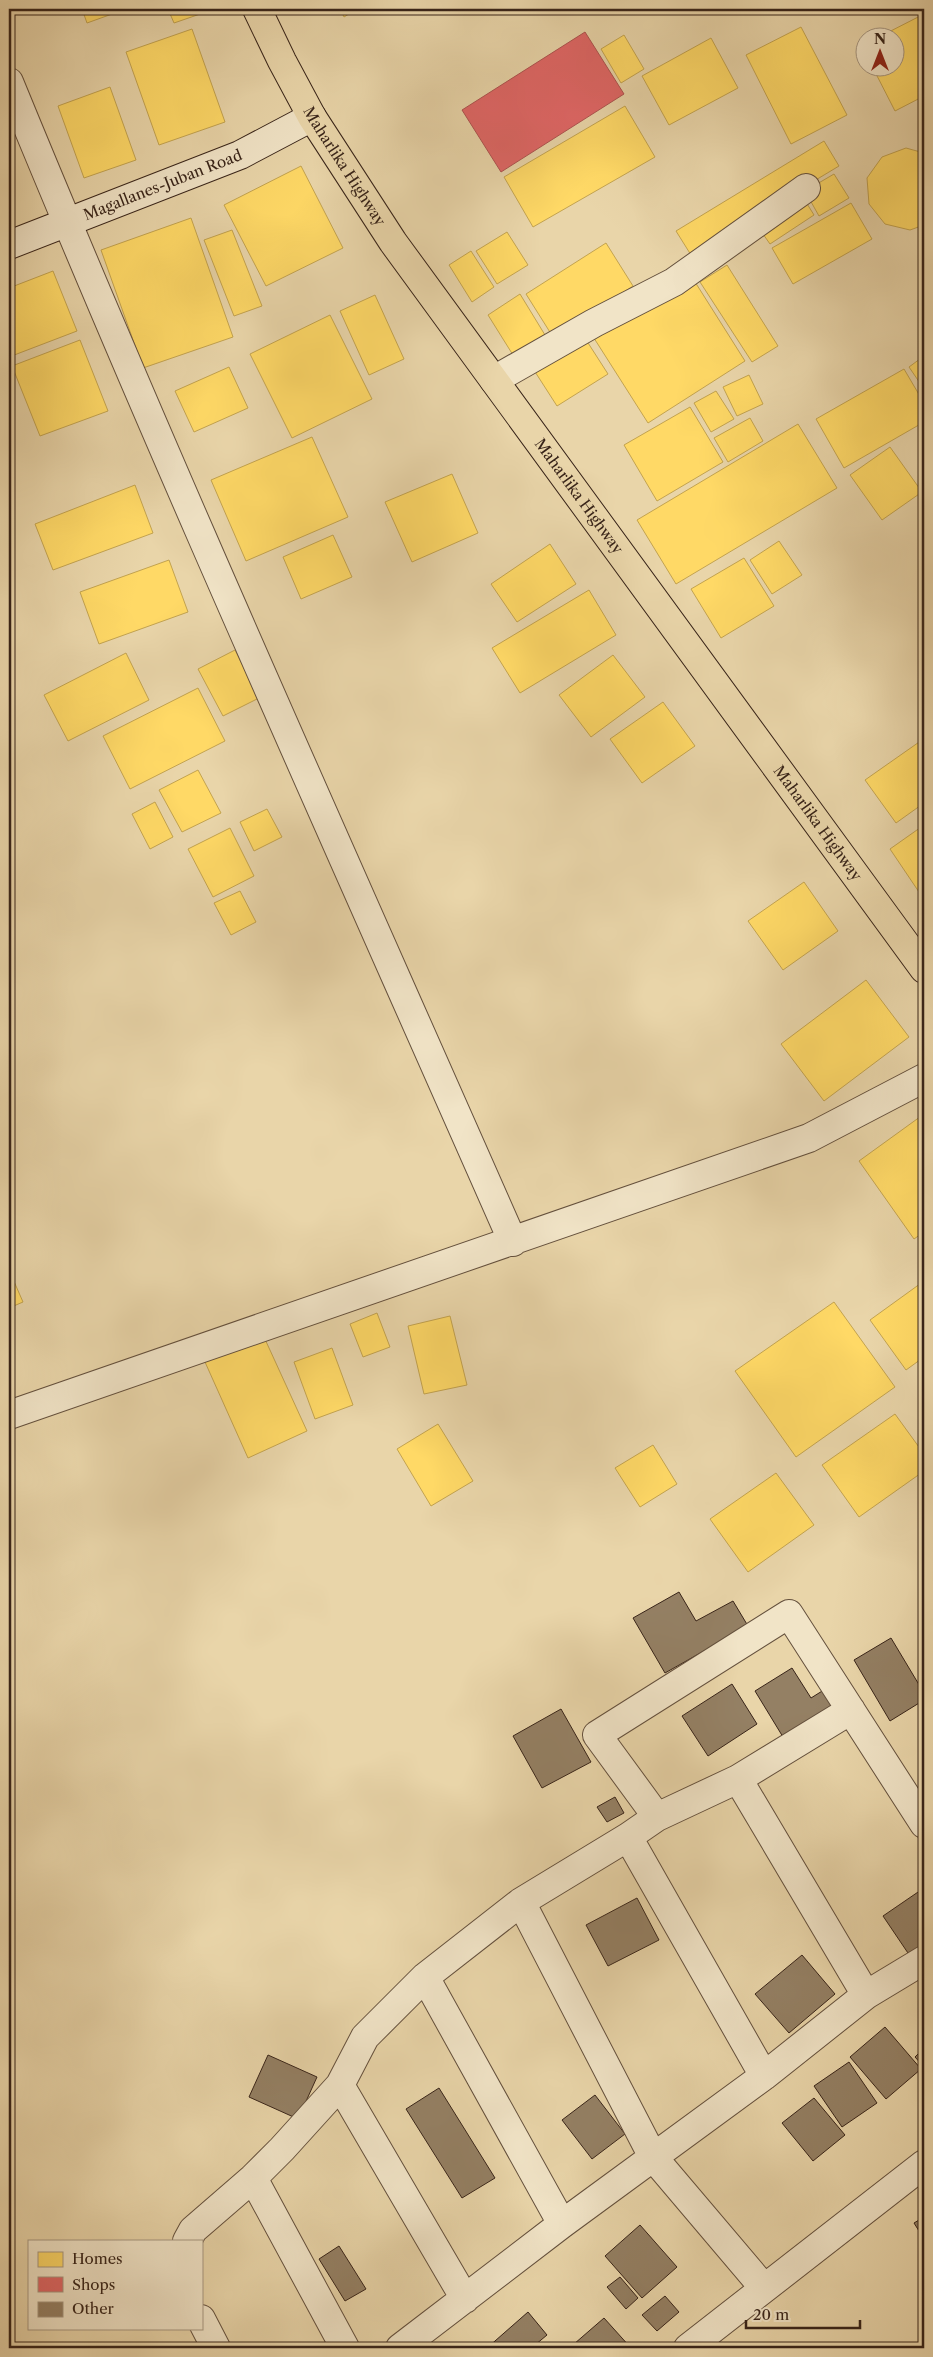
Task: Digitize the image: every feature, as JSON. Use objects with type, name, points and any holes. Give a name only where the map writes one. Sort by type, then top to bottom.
[{"type":"highway","name":"Maharlika Highway","points":[[257,9],[282,61],[312,116],[393,242],[924,969]]},
{"type":"street","points":[[9,82],[67,223],[250,645],[514,1242]]},
{"type":"street","name":"Magallanes-Juban Road","points":[[9,245],[240,156],[312,116]]},
{"type":"street","points":[[494,380],[594,323],[674,282],[806,188]]},
{"type":"street","points":[[9,1416],[172,1357],[514,1242],[809,1138],[924,1078]]},
{"type":"street","points":[[656,1817],[597,1735],[789,1614],[924,1824]]},
{"type":"street","points":[[188,2240],[193,2230],[253,2178],[340,2085],[366,2037],[425,1977],[522,1902],[628,1838],[656,1817],[738,1779],[852,1710]]},
{"type":"street","points":[[738,1779],[866,1995]]},
{"type":"street","points":[[628,1838],[764,2076]]},
{"type":"street","points":[[522,1902],[653,2157],[764,2288]]},
{"type":"street","points":[[400,2348],[562,2224],[764,2076],[866,1995],[924,1960]]},
{"type":"street","points":[[425,1977],[562,2224]]},
{"type":"street","points":[[340,2085],[465,2299]]},
{"type":"street","points":[[688,2348],[924,2164]]},
{"type":"street","points":[[253,2178],[345,2348]]},
{"type":"street","points":[[202,2321],[216,2348]]},
{"type":"building: Homes","points":[[82,9],[126,9],[87,23]]},
{"type":"building: Homes","points":[[168,9],[201,9],[203,13],[174,23]]},
{"type":"building: Homes","points":[[340,9],[357,9],[344,17]]},
{"type":"building: Homes","points":[[924,14],[924,96],[895,111],[878,78],[906,78],[906,28],[897,28]]},
{"type":"building: Homes","points":[[801,27],[847,115],[791,144],[746,55]]},
{"type":"building: Homes","points":[[192,29],[225,122],[159,145],[126,52]]},
{"type":"building: Homes","points":[[624,35],[644,69],[621,83],[601,49]]},
{"type":"building: Homes","points":[[711,38],[738,88],[669,125],[642,76]]},
{"type":"building: Homes","points":[[110,87],[136,160],[84,178],[58,106]]},
{"type":"building: Homes","points":[[625,106],[655,157],[533,227],[504,177]]},
{"type":"building: Homes","points":[[824,141],[839,166],[691,255],[676,231]]},
{"type":"building: Homes","points":[[906,148],[924,153],[924,225],[910,230],[885,224],[869,204],[867,178],[882,157]]},
{"type":"building: Homes","points":[[301,166],[343,248],[266,286],[224,205]]},
{"type":"building: Homes","points":[[834,174],[849,198],[819,216],[805,191]]},
{"type":"building: Homes","points":[[801,194],[814,215],[770,244],[756,224]]},
{"type":"building: Homes","points":[[851,203],[872,239],[793,284],[772,248]]},
{"type":"building: Homes","points":[[191,218],[233,337],[143,368],[101,250]]},
{"type":"building: Homes","points":[[232,230],[262,306],[234,316],[204,240]]},
{"type":"building: Homes","points":[[507,232],[528,265],[497,284],[476,251]]},
{"type":"building: Homes","points":[[606,243],[633,286],[553,337],[526,294]]},
{"type":"building: Homes","points":[[471,251],[494,287],[472,302],[449,265]]},
{"type":"building: Homes","points":[[727,265],[778,346],[752,362],[700,282]]},
{"type":"building: Homes","points":[[53,271],[77,331],[9,357],[9,288]]},
{"type":"building: Homes","points":[[690,274],[745,361],[648,423],[592,335]]},
{"type":"building: Homes","points":[[520,294],[545,335],[513,355],[488,315]]},
{"type":"building: Homes","points":[[375,295],[404,359],[369,375],[340,311]]},
{"type":"building: Homes","points":[[330,315],[372,399],[292,438],[250,354]]},
{"type":"building: Homes","points":[[581,332],[608,374],[557,406],[530,364]]},
{"type":"building: Homes","points":[[80,340],[108,411],[40,436],[12,366]]},
{"type":"building: Homes","points":[[924,356],[924,389],[909,367]]},
{"type":"building: Homes","points":[[229,367],[248,408],[194,432],[175,391]]},
{"type":"building: Homes","points":[[904,369],[924,403],[924,422],[844,468],[816,419]]},
{"type":"building: Homes","points":[[749,375],[763,404],[737,416],[723,387]]},
{"type":"building: Homes","points":[[716,391],[734,419],[711,432],[694,403]]},
{"type":"building: Homes","points":[[690,407],[723,462],[657,501],[624,445]]},
{"type":"building: Homes","points":[[750,418],[763,441],[728,462],[714,438]]},
{"type":"building: Homes","points":[[798,424],[837,488],[676,584],[637,520]]},
{"type":"building: Homes","points":[[312,437],[348,517],[246,561],[211,480]]},
{"type":"building: Homes","points":[[890,447],[922,492],[882,520],[850,475]]},
{"type":"building: Homes","points":[[452,474],[478,533],[412,562],[385,502]]},
{"type":"building: Homes","points":[[135,485],[153,533],[53,570],[35,524]]},
{"type":"building: Homes","points":[[333,535],[352,577],[301,599],[283,557]]},
{"type":"building: Homes","points":[[779,541],[802,575],[772,594],[750,560]]},
{"type":"building: Homes","points":[[550,544],[576,584],[517,622],[491,584]]},
{"type":"building: Homes","points":[[744,558],[774,606],[721,638],[691,589]]},
{"type":"building: Homes","points":[[169,560],[188,612],[99,644],[80,592]]},
{"type":"building: Homes","points":[[589,590],[616,635],[520,693],[492,648]]},
{"type":"building: Homes","points":[[235,650],[259,698],[223,716],[198,669]]},
{"type":"building: Homes","points":[[126,653],[149,700],[68,741],[44,695]]},
{"type":"building: Homes","points":[[613,655],[645,697],[591,737],[559,695]]},
{"type":"building: Homes","points":[[198,688],[225,741],[130,789],[103,736]]},
{"type":"building: Homes","points":[[663,702],[695,746],[642,783],[610,739]]},
{"type":"building: Homes","points":[[922,740],[924,744],[924,803],[896,823],[865,780]]},
{"type":"building: Homes","points":[[198,770],[221,813],[182,832],[159,790]]},
{"type":"building: Homes","points":[[155,802],[173,837],[150,849],[132,814]]},
{"type":"building: Homes","points":[[267,809],[282,837],[254,851],[240,822]]},
{"type":"building: Homes","points":[[924,825],[924,893],[921,895],[890,849]]},
{"type":"building: Homes","points":[[230,828],[254,876],[213,897],[188,849]]},
{"type":"building: Homes","points":[[804,882],[838,931],[783,970],[748,921]]},
{"type":"building: Homes","points":[[240,891],[256,922],[231,935],[214,903]]},
{"type":"building: Homes","points":[[866,980],[909,1037],[824,1101],[781,1044]]},
{"type":"building: Homes","points":[[924,1114],[924,1232],[914,1239],[859,1161]]},
{"type":"building: Homes","points":[[9,1270],[23,1302],[9,1308]]},
{"type":"building: Homes","points":[[924,1281],[924,1357],[906,1370],[870,1320]]},
{"type":"building: Homes","points":[[834,1302],[895,1387],[796,1457],[735,1371]]},
{"type":"building: Homes","points":[[377,1313],[390,1347],[363,1357],[350,1324]]},
{"type":"building: Homes","points":[[450,1316],[467,1385],[424,1394],[408,1326]]},
{"type":"building: Homes","points":[[264,1337],[307,1431],[248,1458],[205,1362]]},
{"type":"building: Homes","points":[[332,1348],[353,1405],[315,1419],[294,1362]]},
{"type":"building: Homes","points":[[895,1414],[924,1454],[924,1471],[859,1517],[822,1465]]},
{"type":"building: Homes","points":[[438,1424],[473,1481],[431,1506],[397,1449]]},
{"type":"building: Homes","points":[[653,1445],[677,1484],[640,1507],[615,1468]]},
{"type":"building: Homes","points":[[776,1473],[814,1525],[748,1572],[710,1519]]},
{"type":"building: Shops","points":[[585,32],[624,94],[501,172],[462,110]]},
{"type":"building: Other","points":[[679,1592],[696,1621],[733,1601],[748,1626],[665,1673],[633,1618]]},
{"type":"building: Other","points":[[891,1638],[924,1693],[924,1700],[890,1721],[854,1660]]},
{"type":"building: Other","points":[[792,1668],[811,1698],[827,1688],[837,1704],[783,1737],[755,1691]]},
{"type":"building: Other","points":[[732,1684],[757,1724],[708,1756],[682,1716]]},
{"type":"building: Other","points":[[561,1709],[591,1762],[542,1788],[513,1736]]},
{"type":"building: Other","points":[[615,1797],[624,1813],[607,1822],[597,1807]]},
{"type":"building: Other","points":[[921,1890],[924,1895],[924,1946],[910,1956],[883,1916]]},
{"type":"building: Other","points":[[637,1898],[659,1940],[608,1966],[586,1925]]},
{"type":"building: Other","points":[[802,1955],[835,1994],[789,2033],[755,1994]]},
{"type":"building: Other","points":[[885,2027],[921,2069],[886,2099],[850,2057]]},
{"type":"building: Other","points":[[924,2048],[924,2067],[915,2057]]},
{"type":"building: Other","points":[[268,2055],[317,2077],[298,2119],[249,2097]]},
{"type":"building: Other","points":[[849,2062],[877,2103],[842,2127],[814,2086]]},
{"type":"building: Other","points":[[439,2088],[495,2178],[462,2198],[406,2109]]},
{"type":"building: Other","points":[[595,2095],[625,2134],[592,2159],[562,2120]]},
{"type":"building: Other","points":[[814,2098],[845,2135],[813,2161],[782,2123]]},
{"type":"building: Other","points":[[924,2217],[924,2239],[914,2223]]},
{"type":"building: Other","points":[[640,2225],[677,2267],[642,2298],[605,2256]]},
{"type":"building: Other","points":[[339,2246],[366,2289],[345,2301],[319,2259]]},
{"type":"building: Other","points":[[620,2277],[638,2298],[626,2309],[607,2287]]},
{"type":"building: Other","points":[[665,2296],[679,2312],[657,2331],[642,2315]]},
{"type":"building: Other","points":[[528,2312],[547,2335],[535,2345],[537,2348],[487,2348]]},
{"type":"building: Other","points":[[604,2318],[631,2348],[578,2348],[574,2344]]}]
